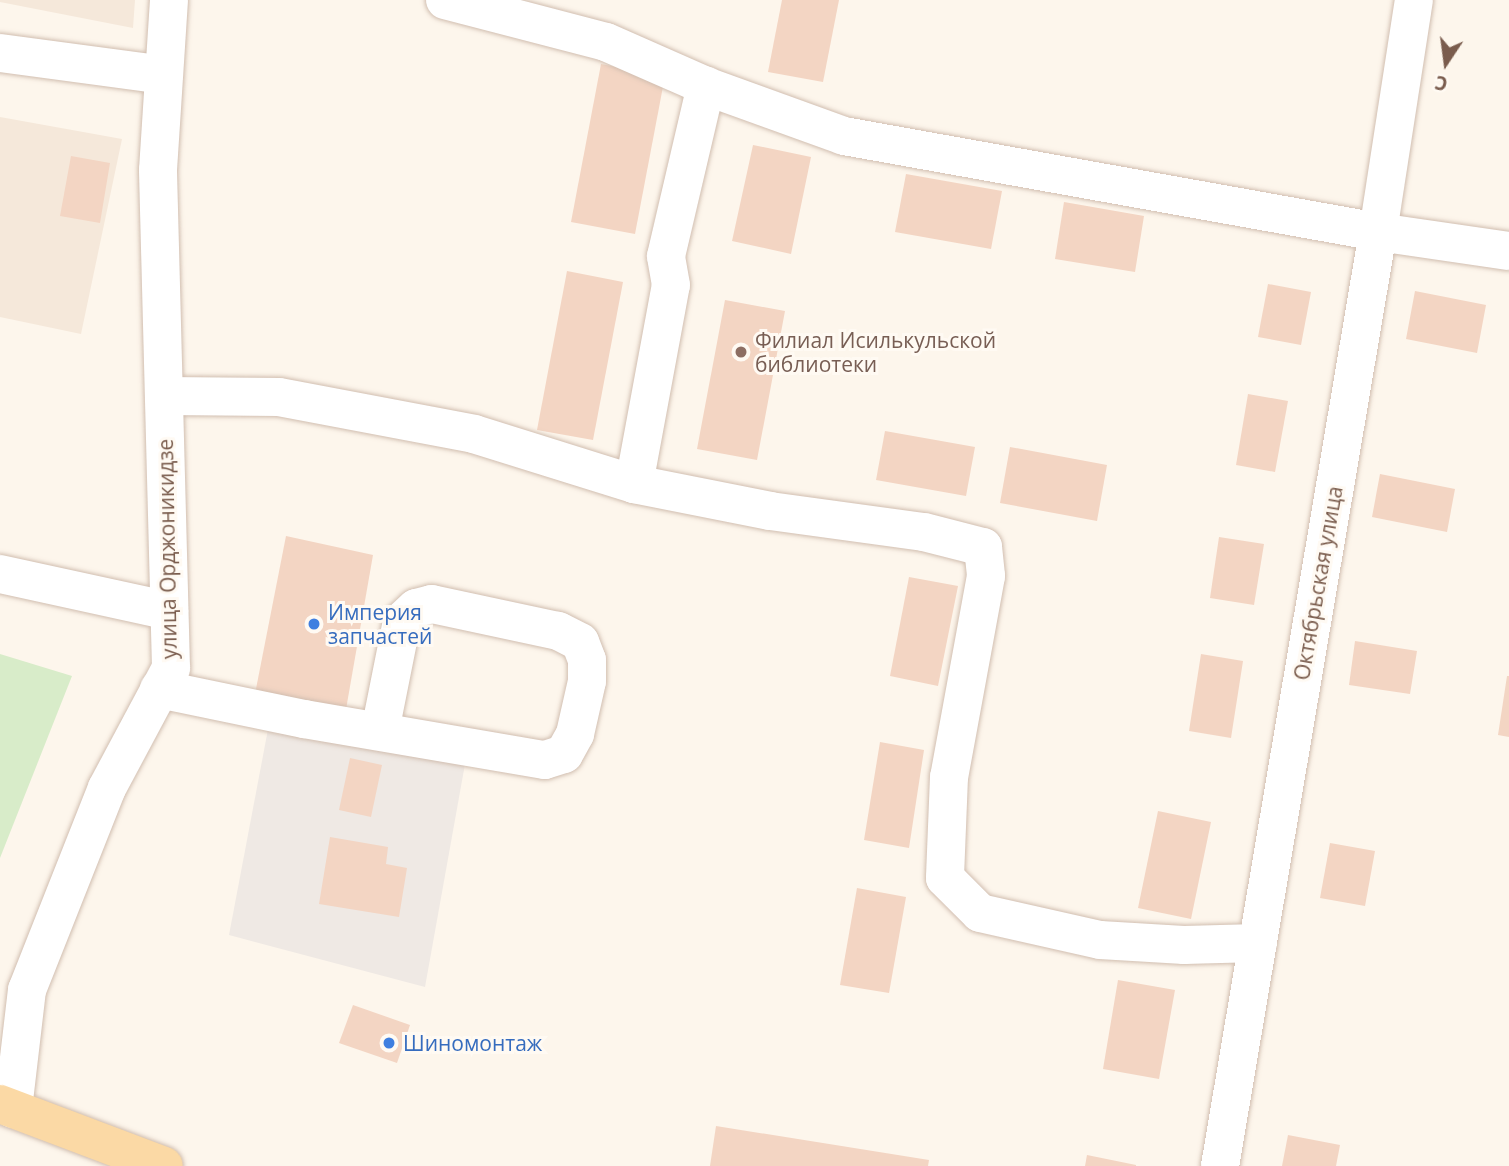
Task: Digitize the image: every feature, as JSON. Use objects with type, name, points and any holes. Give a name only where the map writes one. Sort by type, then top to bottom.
[{"type":"main road","points":[[6,1106],[164,1166]]},
{"type":"street","name":"улица Орджоникидзе","points":[[6,1106],[27,990],[107,788],[170,668],[158,170],[169,0]]},
{"type":"street","points":[[445,0],[606,43],[706,86],[844,136],[1378,232],[1509,251]]},
{"type":"street","name":"Октябрьская улица","points":[[1220,1166],[1378,232],[1414,0]]},
{"type":"street","points":[[0,53],[164,75]]},
{"type":"street","points":[[634,484],[671,285],[666,256],[706,86]]},
{"type":"street","points":[[165,396],[279,397],[474,434],[634,484],[770,511],[923,532],[983,547],[986,576],[949,777],[945,878],[980,913],[1100,940],[1184,945],[1258,943]]},
{"type":"street","points":[[0,574],[169,611]]},
{"type":"street","points":[[159,689],[519,758],[545,760],[564,754],[575,734],[587,681],[587,660],[580,642],[558,631],[432,604],[416,608],[402,621],[380,731]]},
{"type":"shaded area","points":[[135,0],[133,28],[0,2]]},
{"type":"shaded area","points":[[0,117],[122,139],[81,334],[0,317]]},
{"type":"shaded area","points":[[269,724],[465,764],[425,987],[229,935]]},
{"type":"green space","points":[[0,654],[72,676],[0,858]]},
{"type":"building","points":[[782,0],[839,0],[823,82],[768,72]]},
{"type":"building","points":[[601,64],[665,76],[635,234],[571,222]]},
{"type":"building","points":[[753,145],[811,157],[791,254],[732,241]]},
{"type":"building","points":[[71,156],[110,163],[100,223],[60,216]]},
{"type":"building","points":[[906,174],[1002,191],[991,249],[895,232]]},
{"type":"building","points":[[1064,202],[1144,216],[1135,272],[1055,259]]},
{"type":"building","points":[[567,271],[623,282],[593,440],[537,430]]},
{"type":"building","points":[[1268,284],[1311,292],[1301,345],[1258,337]]},
{"type":"building","points":[[1415,291],[1486,305],[1477,353],[1406,339]]},
{"type":"building","points":[[725,300],[785,311],[757,460],[697,449]]},
{"type":"building","points":[[1248,394],[1288,401],[1275,472],[1236,465]]},
{"type":"building","points":[[885,431],[975,447],[966,496],[876,480]]},
{"type":"building","points":[[1010,447],[1107,465],[1097,521],[1000,503]]},
{"type":"building","points":[[1380,474],[1455,489],[1447,532],[1372,517]]},
{"type":"building","points":[[286,536],[373,555],[345,715],[254,699]]},
{"type":"building","points":[[1219,537],[1264,544],[1254,605],[1210,598]]},
{"type":"building","points":[[909,577],[958,586],[938,686],[890,676]]},
{"type":"building","points":[[1355,641],[1417,651],[1410,694],[1349,685]]},
{"type":"building","points":[[1201,654],[1243,661],[1231,738],[1189,731]]},
{"type":"building","points":[[1509,676],[1509,737],[1498,735]]},
{"type":"building","points":[[880,742],[924,750],[909,848],[864,840]]},
{"type":"building","points":[[350,758],[382,765],[371,817],[339,810]]},
{"type":"building","points":[[1158,811],[1211,822],[1191,919],[1138,908]]},
{"type":"building","points":[[330,837],[388,847],[386,864],[407,868],[399,917],[319,904]]},
{"type":"building","points":[[1330,843],[1375,851],[1365,906],[1320,898]]},
{"type":"building","points":[[857,888],[906,897],[889,993],[840,985]]},
{"type":"building","points":[[1118,980],[1175,990],[1159,1079],[1103,1069]]},
{"type":"building","points":[[353,1005],[410,1025],[397,1063],[339,1043]]},
{"type":"building","points":[[716,1126],[929,1160],[928,1166],[710,1166]]},
{"type":"building","points":[[1288,1135],[1340,1145],[1336,1166],[1282,1166]]},
{"type":"building","points":[[1087,1155],[1136,1165],[1136,1166],[1085,1166]]},
{"type":"place","name":"Филиал Исилькульской библиотеки","points":[[741,352]]},
{"type":"place","name":"Империя запчастей","points":[[314,624]]},
{"type":"place","name":"Шиномонтаж","points":[[389,1043]]}]
